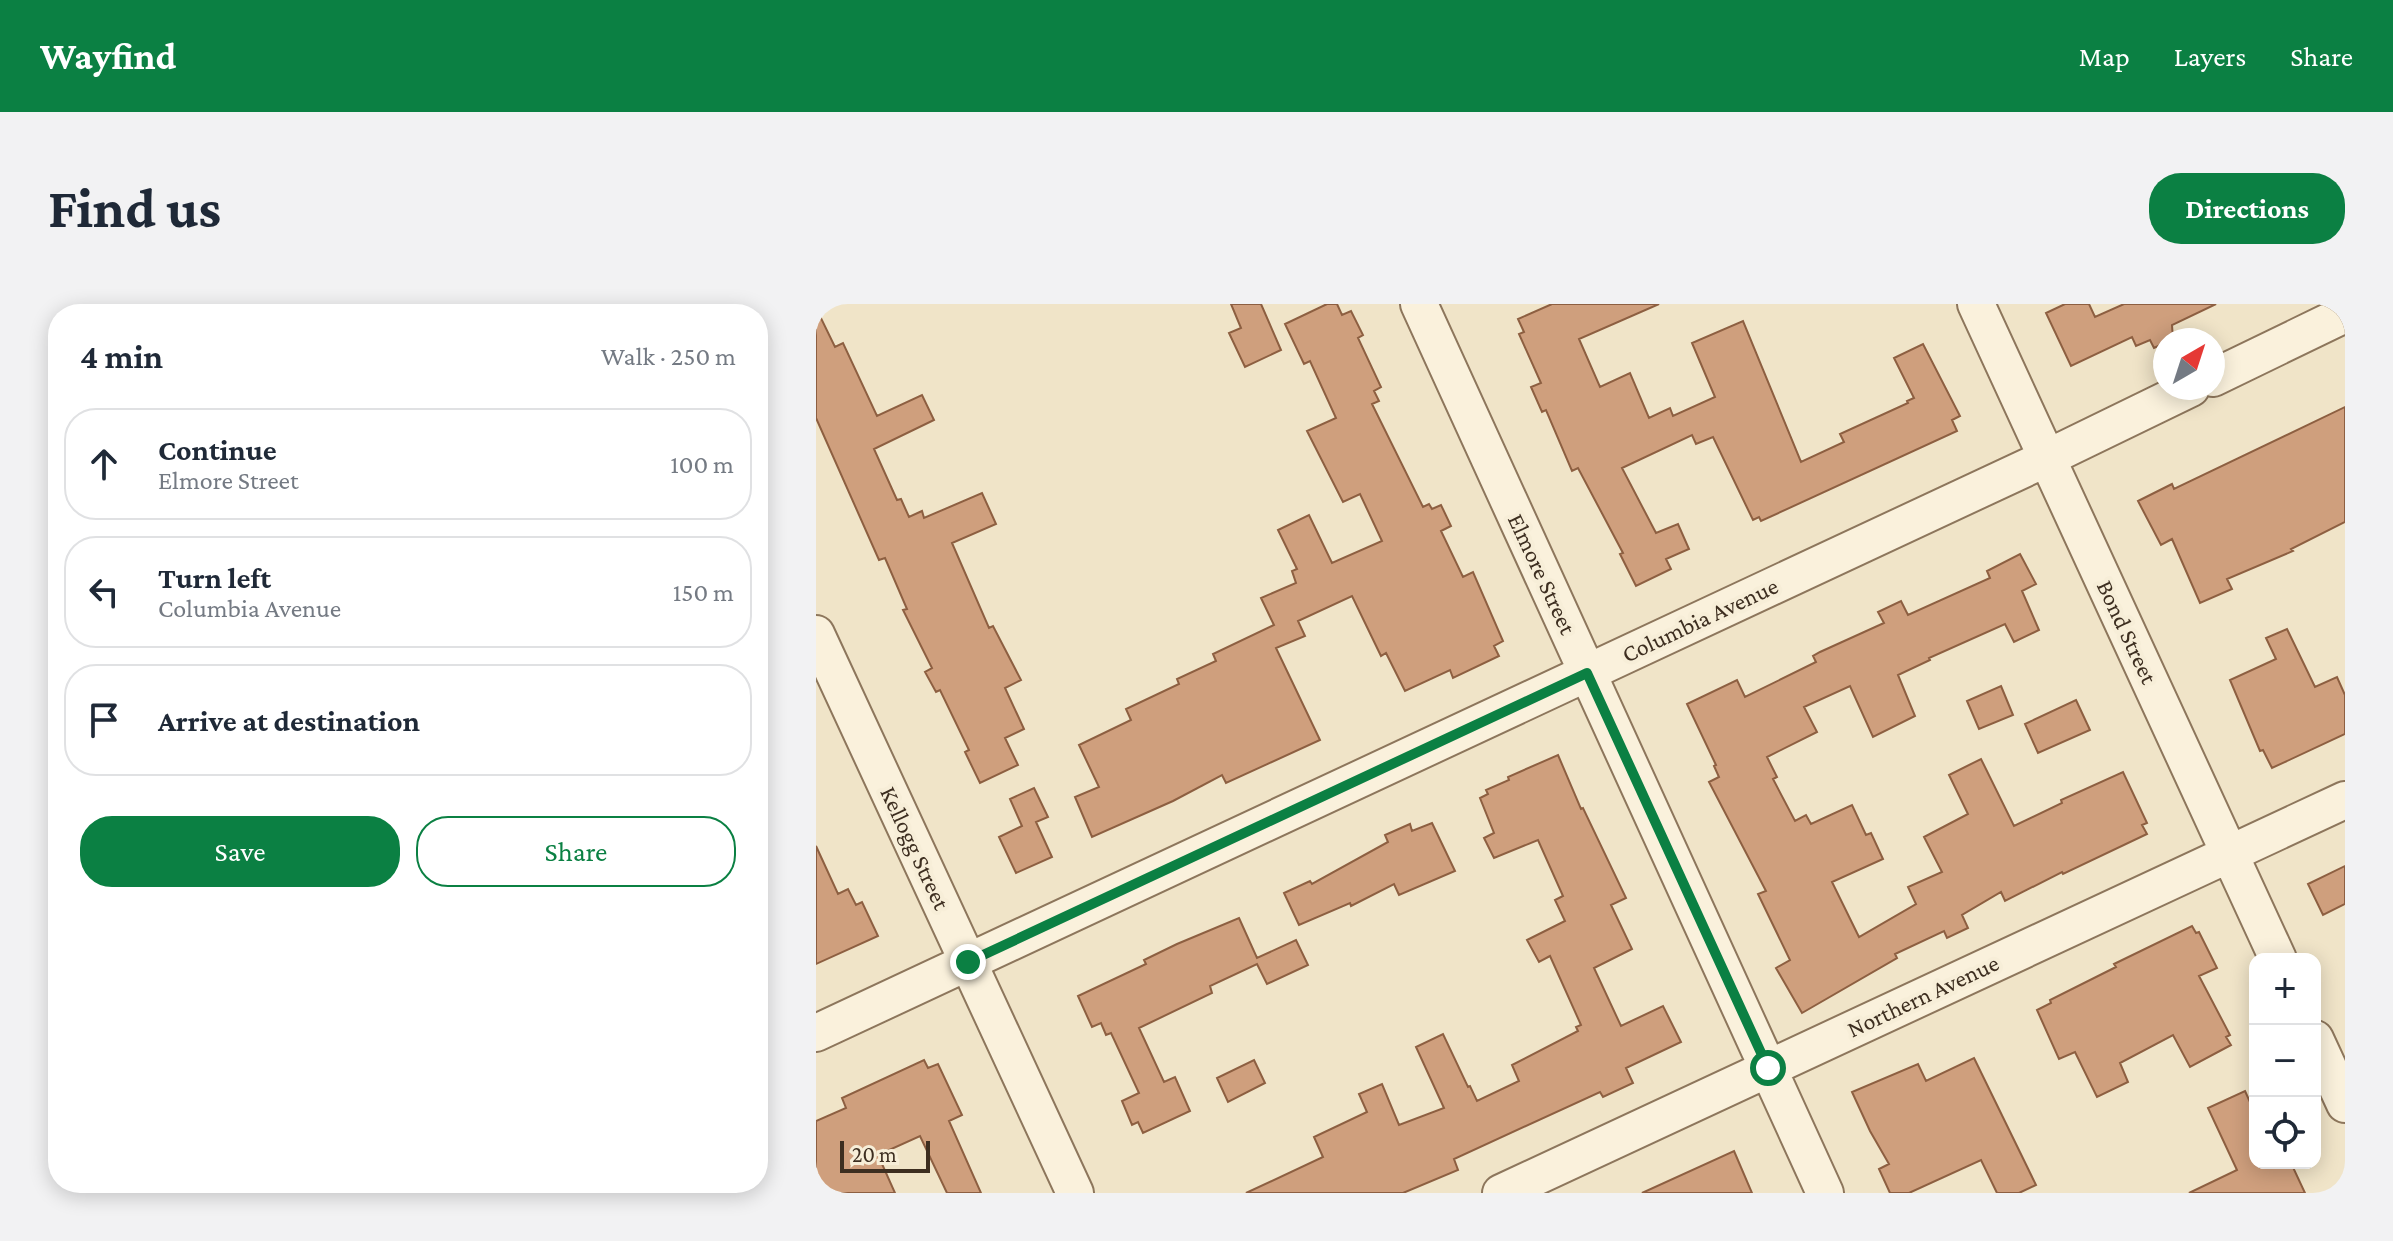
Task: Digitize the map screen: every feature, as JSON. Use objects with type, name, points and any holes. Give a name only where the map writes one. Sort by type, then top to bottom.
[{"type":"street","name":"Elmore Street","points":[[1419,304],[1825,1193]]},
{"type":"street","name":"Bond Street","points":[[1976,304],[2275,953]]},
{"type":"street","points":[[2225,372],[2345,314]]},
{"type":"street","name":"Columbia Avenue","points":[[816,1033],[2166,400]]},
{"type":"street","name":"Kellogg Street","points":[[816,634],[1075,1193]]},
{"type":"street","name":"Northern Avenue","points":[[1501,1193],[2345,800]]},
{"type":"street","points":[[2321,1052],[2345,1104]]},
{"type":"building","points":[[1231,304],[1261,304],[1281,350],[1245,367],[1229,333],[1241,328]]},
{"type":"building","points":[[1327,304],[1337,304],[1342,315],[1351,311],[1363,335],[1358,338],[1381,387],[1374,391],[1379,401],[1372,404],[1423,507],[1429,504],[1432,509],[1441,505],[1451,526],[1441,531],[1463,577],[1473,572],[1503,641],[1494,646],[1499,656],[1453,678],[1450,670],[1405,691],[1386,653],[1381,656],[1352,596],[1298,621],[1305,636],[1276,648],[1320,740],[1226,783],[1222,775],[1092,837],[1075,797],[1099,787],[1079,745],[1131,720],[1126,709],[1179,684],[1177,679],[1216,661],[1213,654],[1274,625],[1261,598],[1296,583],[1292,571],[1297,569],[1278,530],[1309,515],[1332,563],[1382,541],[1360,494],[1343,502],[1307,431],[1336,418],[1310,361],[1304,364],[1285,324]]},
{"type":"building","points":[[1552,304],[1659,304],[1579,339],[1600,387],[1630,373],[1649,418],[1670,408],[1673,416],[1715,397],[1692,343],[1743,321],[1801,462],[1844,442],[1840,434],[1914,398],[1894,358],[1923,344],[1960,416],[1952,420],[1957,431],[1761,521],[1759,517],[1753,520],[1713,437],[1696,444],[1692,435],[1622,468],[1656,533],[1678,524],[1689,549],[1666,559],[1671,569],[1636,586],[1620,554],[1623,553],[1578,468],[1572,471],[1546,410],[1542,412],[1531,387],[1541,383],[1519,334],[1524,332],[1518,319]]},
{"type":"building","points":[[2065,304],[2089,304],[2095,317],[2124,304],[2216,304],[2172,325],[2172,328],[2153,328],[2153,346],[2150,340],[2136,346],[2132,337],[2071,366],[2046,313]]},
{"type":"building","points":[[816,308],[835,347],[843,343],[877,416],[922,395],[934,420],[874,449],[897,500],[901,499],[909,517],[922,511],[924,518],[982,493],[996,524],[952,543],[989,628],[993,626],[1021,680],[1005,688],[1024,729],[1005,738],[1018,765],[980,783],[965,752],[969,750],[940,690],[936,692],[925,672],[932,668],[903,610],[907,609],[885,558],[879,560],[816,418]]},
{"type":"building","points":[[2345,407],[2345,522],[2291,549],[2293,551],[2227,579],[2232,589],[2200,603],[2172,539],[2161,545],[2138,501],[2172,484],[2174,489]]},
{"type":"building","points":[[2020,554],[2036,584],[2022,591],[2039,630],[2014,642],[2005,624],[1898,675],[1915,716],[1873,737],[1850,686],[1804,707],[1817,732],[1767,757],[1777,777],[1773,779],[1795,821],[1806,815],[1811,824],[1852,805],[1866,835],[1871,833],[1883,859],[1832,882],[1859,937],[1916,904],[1908,887],[1942,872],[1924,837],[1968,814],[1949,775],[1981,759],[2014,826],[2062,803],[2061,800],[2123,772],[2147,823],[2142,825],[2147,834],[2005,901],[2001,892],[1962,915],[1968,928],[1947,938],[1944,931],[1895,954],[1897,958],[1802,1013],[1776,968],[1790,960],[1758,894],[1766,891],[1709,782],[1719,777],[1716,765],[1687,704],[1737,680],[1745,697],[1816,662],[1813,656],[1820,652],[1884,623],[1878,612],[1901,601],[1908,615],[1990,578],[1987,571]]},
{"type":"building","points":[[2287,629],[2315,687],[2337,677],[2345,695],[2345,734],[2272,768],[2263,750],[2260,751],[2230,680],[2276,659],[2266,638]]},
{"type":"building","points":[[2001,686],[2013,715],[1979,729],[1967,701]]},
{"type":"building","points":[[2076,700],[2090,730],[2038,753],[2025,724]]},
{"type":"building","points":[[1558,755],[1581,809],[1626,898],[1611,905],[1632,949],[1594,968],[1621,1026],[1663,1006],[1681,1042],[1626,1068],[1633,1083],[1603,1097],[1600,1092],[1454,1159],[1458,1170],[1403,1193],[1246,1193],[1323,1157],[1314,1137],[1367,1112],[1359,1094],[1382,1084],[1399,1125],[1444,1108],[1416,1047],[1443,1034],[1477,1101],[1519,1081],[1512,1065],[1578,1031],[1576,1027],[1581,1025],[1550,956],[1539,962],[1527,940],[1565,921],[1555,900],[1563,896],[1538,840],[1494,858],[1484,838],[1494,833],[1480,798],[1488,794],[1486,790],[1509,780],[1508,777]]},
{"type":"building","points":[[1034,788],[1048,817],[1036,822],[1052,857],[1016,873],[999,837],[1022,826],[1010,799]]},
{"type":"building","points":[[1432,823],[1455,871],[1399,895],[1394,884],[1351,906],[1350,903],[1299,925],[1284,893],[1310,881],[1312,884],[1388,842],[1385,835],[1410,824],[1412,831]]},
{"type":"building","points":[[816,846],[838,894],[848,889],[856,905],[862,902],[878,936],[816,964]]},
{"type":"building","points":[[2345,866],[2345,904],[2323,915],[2308,884]]},
{"type":"building","points":[[1239,918],[1257,958],[1296,940],[1308,965],[1267,984],[1257,964],[1210,986],[1212,993],[1139,1028],[1164,1082],[1175,1077],[1190,1111],[1143,1133],[1138,1122],[1132,1125],[1122,1101],[1139,1093],[1111,1033],[1106,1035],[1101,1023],[1092,1027],[1078,996],[1146,964],[1144,960],[1177,944]]},
{"type":"building","points":[[2192,926],[2196,933],[2199,932],[2217,968],[2199,976],[2230,1035],[2226,1037],[2231,1045],[2190,1067],[2173,1035],[2120,1063],[2128,1082],[2097,1097],[2075,1052],[2059,1059],[2037,1010],[2051,1003],[2050,1000],[2116,967],[2114,964]]},
{"type":"building","points":[[1974,1058],[2036,1185],[2019,1193],[1997,1193],[1981,1160],[1909,1193],[1890,1193],[1879,1169],[1889,1164],[1852,1092],[1918,1064],[1926,1081]]},
{"type":"building","points":[[924,1060],[928,1068],[938,1064],[962,1115],[949,1121],[981,1193],[947,1193],[920,1136],[878,1155],[895,1193],[816,1193],[816,1121],[846,1108],[842,1098]]},
{"type":"building","points":[[1254,1060],[1265,1083],[1228,1102],[1217,1078]]},
{"type":"building","points":[[2245,1091],[2249,1100],[2249,1169],[2294,1169],[2305,1193],[2189,1193],[2237,1170],[2208,1108]]},
{"type":"building","points":[[1734,1151],[1752,1193],[1642,1193]]},
{"type":"route","points":[[968,962],[1587,673],[1768,1068]]}]
